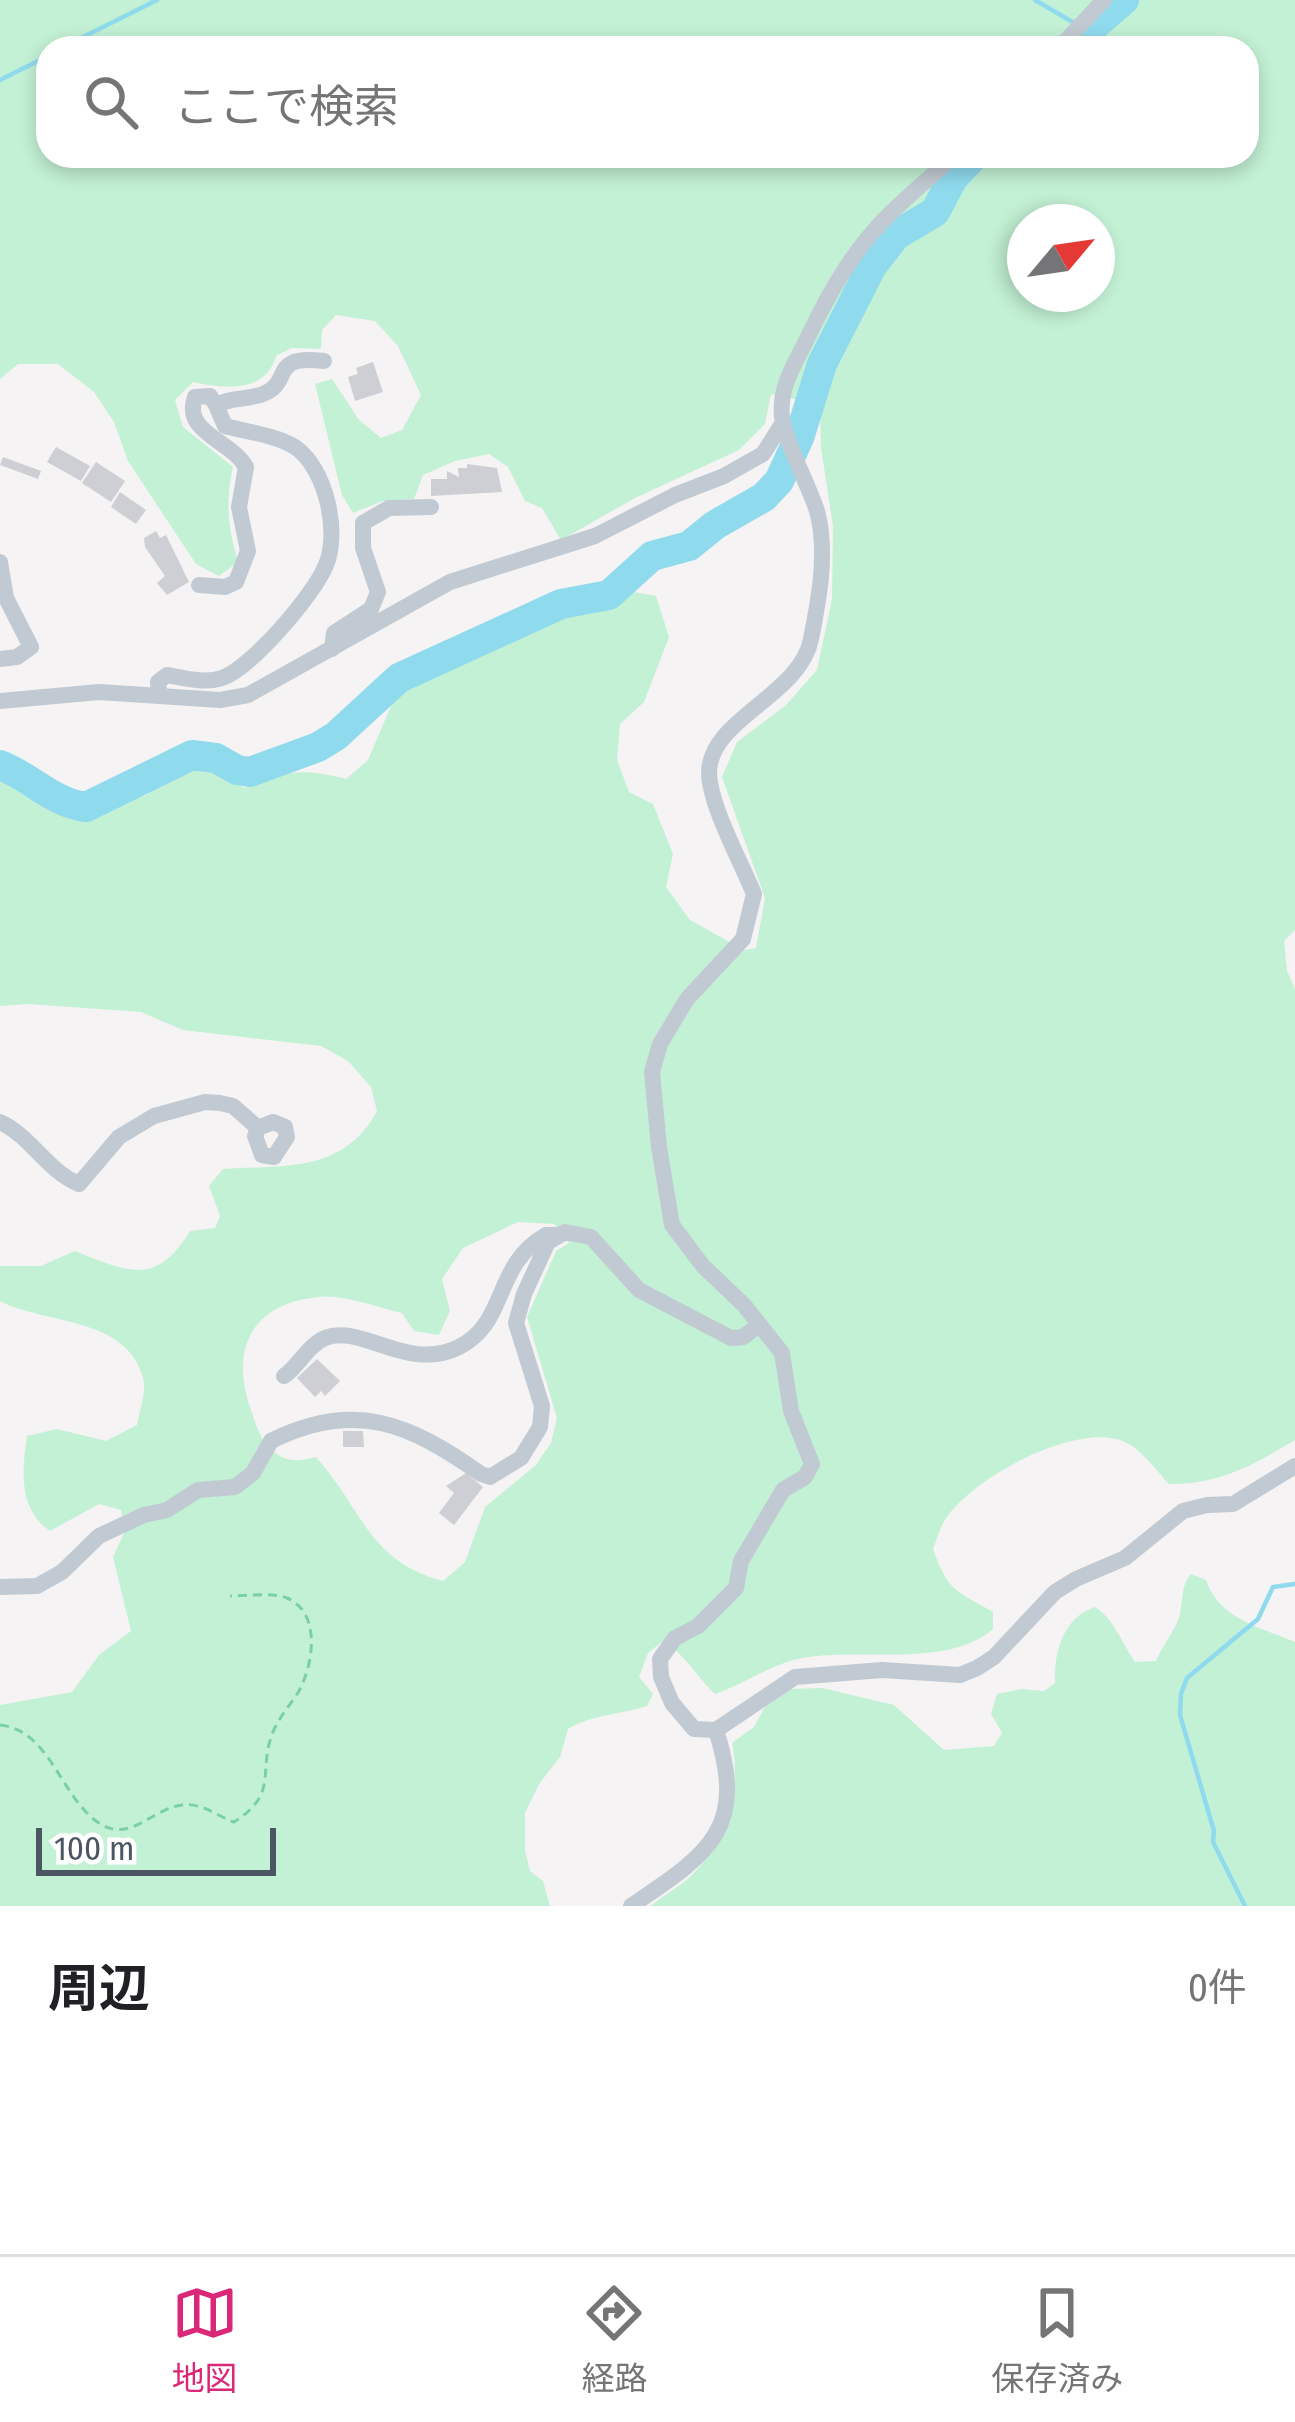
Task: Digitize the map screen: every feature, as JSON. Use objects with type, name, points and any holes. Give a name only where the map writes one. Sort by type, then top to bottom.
[{"type":"street","points":[[1068,36],[1104,0]]},
{"type":"street","points":[[940,168],[870,235],[843,270],[781,390],[782,424],[820,532],[817,610],[808,656],[793,678],[737,724],[716,750],[709,772],[754,902],[743,939],[671,1021],[652,1072],[672,1225],[782,1353],[791,1411],[812,1464],[805,1477],[783,1490],[741,1561],[736,1588],[698,1626],[675,1638],[660,1659],[661,1677],[683,1721],[694,1729],[716,1730],[796,1677],[882,1670],[961,1675],[994,1657],[1055,1592],[1125,1558],[1184,1511],[1233,1504],[1295,1466]]},
{"type":"street","points":[[216,405],[271,390],[289,362],[300,358],[324,361]]},
{"type":"street","points":[[159,693],[158,682],[167,676],[218,680],[251,663],[317,580],[330,553],[325,494],[310,462],[285,442],[225,426],[210,396],[201,394],[191,413],[199,428],[232,449],[246,467],[239,507],[248,550],[236,582],[225,587],[199,585]]},
{"type":"street","points":[[0,701],[99,692],[236,699],[450,582],[596,536],[724,476],[763,454],[782,424]]},
{"type":"street","points":[[332,649],[334,633],[371,609],[378,592],[363,548],[363,523],[389,508],[431,507]]},
{"type":"street","points":[[0,562],[6,598],[31,647],[16,657],[0,659]]},
{"type":"street","points":[[0,1122],[79,1184],[119,1137],[154,1116],[205,1102],[220,1103],[233,1106],[258,1128]]},
{"type":"street","points":[[284,1376],[313,1346],[335,1336],[399,1353],[434,1355],[454,1350],[486,1327],[517,1256],[546,1235],[575,1232],[591,1237],[639,1289],[730,1338],[743,1337],[759,1325]]},
{"type":"street","points":[[0,1587],[37,1586],[62,1572],[99,1536],[167,1510],[198,1490],[235,1487],[253,1473],[271,1441],[310,1427],[373,1418],[413,1431],[490,1477],[515,1464],[540,1427],[542,1412],[516,1323],[524,1294],[548,1242],[556,1235]]},
{"type":"street","points":[[631,1906],[685,1870],[713,1839],[729,1803],[729,1780],[716,1730]]},
{"type":"path","points":[[0,1725],[32,1738],[74,1799],[110,1829],[134,1829],[183,1804],[195,1804],[234,1822],[259,1803],[268,1775],[272,1733],[306,1675],[312,1636],[299,1606],[284,1596],[230,1596]]},
{"type":"green space","points":[[0,0],[1295,0],[1295,930],[1284,941],[1287,971],[1295,989],[1295,1440],[1235,1472],[1187,1483],[1169,1484],[1135,1448],[1108,1438],[1056,1445],[1000,1472],[956,1506],[933,1549],[955,1589],[993,1612],[993,1629],[952,1649],[802,1658],[715,1694],[663,1641],[648,1653],[639,1677],[653,1694],[647,1706],[568,1729],[560,1757],[525,1813],[530,1871],[543,1881],[550,1906],[0,1906],[0,1705],[72,1692],[99,1655],[131,1631],[113,1557],[124,1533],[121,1510],[99,1504],[50,1531],[27,1500],[27,1436],[57,1429],[106,1441],[137,1425],[144,1389],[134,1358],[120,1343],[83,1325],[0,1301],[0,1266],[41,1266],[75,1251],[126,1269],[153,1267],[165,1261],[190,1231],[215,1228],[220,1216],[209,1186],[223,1169],[289,1166],[329,1156],[363,1131],[377,1111],[371,1087],[348,1061],[321,1046],[183,1030],[141,1012],[0,1006],[0,778],[63,813],[88,812],[146,795],[180,772],[206,768],[245,788],[295,773],[346,779],[368,760],[400,685],[462,663],[577,611],[612,603],[633,592],[656,596],[669,637],[644,702],[620,724],[617,760],[629,792],[653,804],[673,854],[666,887],[690,920],[744,950],[756,948],[765,898],[722,777],[737,742],[785,706],[817,670],[832,599],[833,526],[820,405],[771,394],[765,424],[739,450],[635,498],[561,540],[542,508],[525,501],[508,467],[489,454],[455,461],[423,475],[414,499],[383,501],[353,513],[342,495],[315,384],[332,379],[359,420],[381,438],[402,430],[421,395],[398,346],[375,321],[336,315],[322,330],[321,349],[292,348],[276,356],[263,377],[242,386],[193,382],[175,400],[183,427],[233,467],[229,514],[238,562],[219,576],[196,564],[128,461],[114,422],[94,392],[58,364],[18,364],[0,379]],"holes":[[[518,1222],[554,1224],[569,1243],[556,1251],[527,1317],[557,1418],[551,1443],[536,1465],[485,1507],[465,1562],[443,1581],[398,1561],[382,1547],[316,1457],[289,1460],[269,1447],[245,1388],[245,1349],[262,1319],[296,1301],[319,1297],[350,1299],[402,1313],[414,1331],[439,1335],[450,1311],[442,1279],[463,1248]]]},
{"type":"green space","points":[[1191,1574],[1206,1580],[1212,1594],[1231,1613],[1295,1642],[1295,1906],[651,1906],[690,1877],[712,1849],[732,1796],[732,1743],[754,1727],[767,1703],[789,1689],[822,1688],[894,1705],[944,1750],[994,1746],[1002,1733],[991,1714],[997,1694],[1044,1691],[1055,1683],[1063,1637],[1084,1612],[1095,1607],[1102,1612],[1135,1662],[1156,1661],[1178,1619]]},
{"type":"building","points":[[373,362],[383,392],[355,401],[348,377],[358,374],[356,368]]},
{"type":"building","points":[[56,447],[90,466],[81,481],[47,462]]},
{"type":"building","points":[[3,457],[41,471],[38,479],[0,465]]},
{"type":"building","points":[[96,462],[125,481],[111,502],[82,483]]},
{"type":"building","points":[[467,464],[497,468],[502,492],[431,496],[431,479],[447,479],[447,471],[459,477],[458,468],[467,468]]},
{"type":"building","points":[[120,492],[146,510],[136,524],[111,507]]},
{"type":"building","points":[[156,531],[160,538],[166,535],[189,582],[167,595],[157,583],[165,576],[145,547],[144,538]]},
{"type":"building","points":[[317,1359],[340,1381],[325,1396],[321,1391],[315,1397],[297,1378]]},
{"type":"building","points":[[343,1431],[363,1431],[364,1447],[343,1447]]},
{"type":"building","points":[[466,1473],[483,1487],[454,1525],[439,1513],[454,1493],[446,1486]]},
{"type":"waterway","points":[[85,36],[157,0]]},
{"type":"waterway","points":[[1035,0],[1088,31]]},
{"type":"waterway","points":[[1087,36],[1124,0]]},
{"type":"waterway","points":[[0,80],[36,62]]},
{"type":"waterway","points":[[0,765],[63,800],[86,807],[192,755],[216,758],[250,772],[336,736],[399,678],[561,604],[609,595],[652,556],[689,546],[764,497],[779,481],[799,438],[822,364],[872,266],[896,235],[935,212],[963,168]]},
{"type":"waterway","points":[[1245,1906],[1213,1842],[1214,1831],[1180,1715],[1181,1694],[1187,1678],[1258,1619],[1273,1587],[1295,1584]]}]
